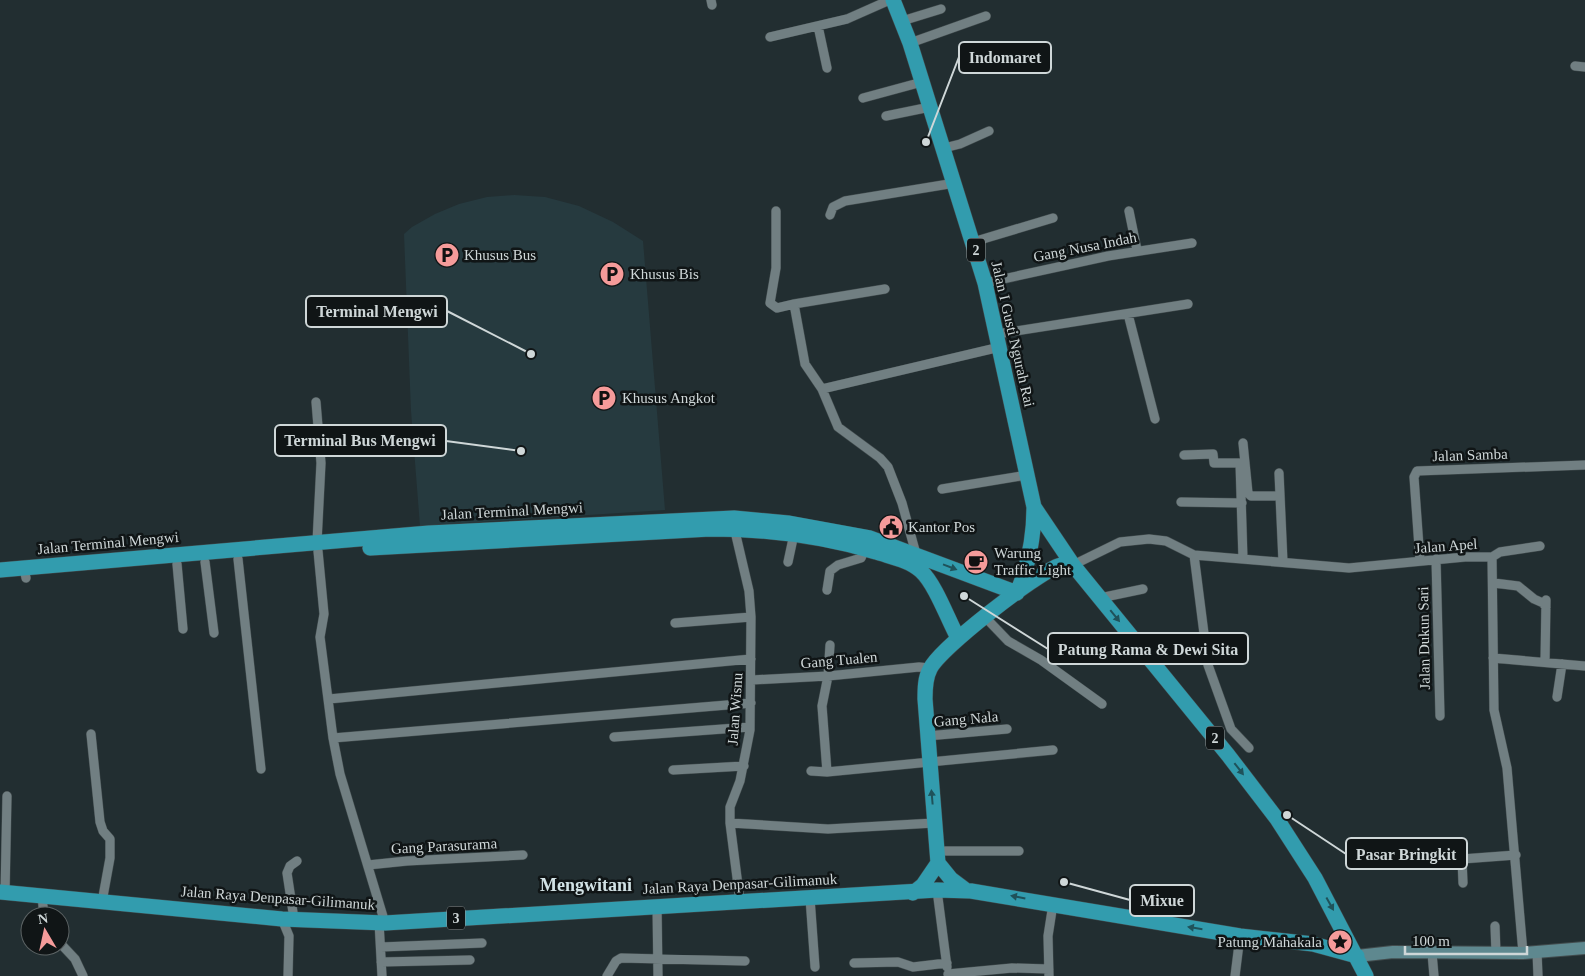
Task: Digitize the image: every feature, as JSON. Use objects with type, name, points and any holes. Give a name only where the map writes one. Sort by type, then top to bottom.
[{"type":"highway","name":"Jalan I Gusti Ngurah Rai","points":[[892,0],[910,43],[985,283],[1034,507]]},
{"type":"highway","name":"2","points":[[1034,507],[1073,565],[1217,741],[1277,819],[1315,878],[1340,923]]},
{"type":"highway","name":"2","points":[[1017,593],[1025,574],[1033,541],[1034,507]]},
{"type":"highway","name":"Jalan Terminal Mengwi","points":[[734,523],[794,534],[867,544],[901,559],[923,573],[958,638]]},
{"type":"highway","name":"Jalan Terminal Mengwi","points":[[0,581],[25,573],[584,524],[788,523],[867,544],[916,554],[1017,593]]},
{"type":"highway","name":"Jalan Terminal Mengwi","points":[[0,570],[25,573],[205,562],[318,547]]},
{"type":"highway","points":[[913,892],[927,880],[937,857],[937,820],[929,763],[925,685],[930,668],[940,654],[958,638],[1017,593],[1062,564],[1073,565]]},
{"type":"highway","points":[[937,857],[951,879],[967,891]]},
{"type":"highway","name":"Jalan Raya Denpasar-Gilimanuk","points":[[3,892],[292,919],[382,922],[937,890],[967,891],[1006,895],[1240,936],[1313,944],[1357,956]]},
{"type":"highway","points":[[1313,944],[1322,944],[1331,939],[1337,932],[1340,923]]},
{"type":"highway","points":[[1340,923],[1366,976]]},
{"type":"street","points":[[770,37],[847,18],[892,0]]},
{"type":"street","points":[[902,21],[941,9]]},
{"type":"street","points":[[910,43],[986,16]]},
{"type":"street","points":[[818,26],[827,68]]},
{"type":"street","points":[[1575,66],[1585,67]]},
{"type":"street","points":[[864,98],[922,82]]},
{"type":"street","points":[[886,116],[930,107]]},
{"type":"street","points":[[944,148],[960,144],[989,131]]},
{"type":"street","points":[[830,215],[833,207],[845,201],[955,184]]},
{"type":"street","points":[[776,211],[776,268],[770,303],[777,308],[885,289]]},
{"type":"street","points":[[1129,211],[1137,250]]},
{"type":"street","points":[[973,242],[1053,218]]},
{"type":"street","name":"Gang Nusa Indah","points":[[985,283],[1137,250],[1192,243]]},
{"type":"street","points":[[794,304],[805,364],[822,389],[838,427],[880,458],[888,467],[902,502],[916,554]]},
{"type":"street","points":[[822,389],[998,341],[1128,314],[1188,304]]},
{"type":"street","points":[[1128,314],[1155,419]]},
{"type":"street","points":[[316,402],[320,463],[318,547],[324,619],[320,637],[333,738],[340,774],[368,866],[382,922],[382,976]]},
{"type":"street","points":[[1243,443],[1248,493],[1251,496],[1279,496]]},
{"type":"street","points":[[1184,455],[1213,454],[1214,463],[1240,463],[1243,559]]},
{"type":"street","name":"Jalan Samba","points":[[1420,561],[1414,477],[1417,471],[1585,465]]},
{"type":"street","points":[[1279,473],[1283,562]]},
{"type":"street","points":[[942,489],[1027,474]]},
{"type":"street","points":[[1181,502],[1242,503]]},
{"type":"street","name":"Jalan Wisnu","points":[[734,523],[748,591],[751,617],[752,680],[750,727],[744,766],[730,807],[730,823],[740,902]]},
{"type":"street","points":[[788,562],[794,534]]},
{"type":"street","name":"Jalan Apel","points":[[1073,565],[1120,542],[1144,539],[1166,541],[1194,555],[1349,568],[1436,559],[1492,557],[1494,583],[1494,710],[1507,768],[1523,953]]},
{"type":"street","points":[[827,590],[830,572],[834,567],[861,558],[867,544]]},
{"type":"street","points":[[1492,557],[1500,552],[1540,546]]},
{"type":"street","points":[[1194,555],[1208,664],[1231,729],[1249,748]]},
{"type":"street","points":[[238,559],[261,769]]},
{"type":"street","name":"Jalan Dukun Sari","points":[[1436,559],[1440,716]]},
{"type":"street","points":[[205,562],[214,633]]},
{"type":"street","points":[[176,564],[183,629]]},
{"type":"street","points":[[1494,583],[1518,586],[1534,599],[1546,604],[1544,662]]},
{"type":"street","points":[[1100,598],[1142,589]]},
{"type":"street","points":[[675,623],[751,617]]},
{"type":"street","points":[[985,617],[1008,641],[1041,660],[1102,704]]},
{"type":"street","points":[[827,772],[822,706],[828,676],[830,645]]},
{"type":"street","points":[[1493,658],[1585,666]]},
{"type":"street","points":[[328,699],[751,659]]},
{"type":"street","points":[[1557,697],[1562,664]]},
{"type":"street","name":"Gang Tualen","points":[[752,680],[828,676],[910,667],[930,668]]},
{"type":"street","points":[[333,738],[750,703]]},
{"type":"street","points":[[614,737],[750,727]]},
{"type":"street","name":"Gang Nala","points":[[927,736],[1007,729]]},
{"type":"street","points":[[92,734],[100,822],[104,833],[110,839],[110,858],[102,902]]},
{"type":"street","points":[[811,771],[827,772],[1054,750]]},
{"type":"street","points":[[673,770],[744,766]]},
{"type":"street","points":[[3,892],[7,796]]},
{"type":"street","points":[[730,823],[828,828],[937,820]]},
{"type":"street","points":[[937,857],[1019,851]]},
{"type":"street","points":[[1427,859],[1462,860],[1516,855]]},
{"type":"street","name":"Gang Parasurama","points":[[368,866],[407,861],[522,856]]},
{"type":"street","points":[[1462,860],[1463,883]]},
{"type":"street","points":[[288,976],[289,936],[292,919],[287,873],[290,866],[297,862]]},
{"type":"street","points":[[937,890],[948,975],[1012,968],[1049,972],[1048,936],[1053,904]]},
{"type":"street","points":[[42,896],[43,906]]},
{"type":"street","points":[[810,898],[815,968]]},
{"type":"street","points":[[657,905],[658,976]]},
{"type":"street","points":[[289,936],[292,919]]},
{"type":"street","points":[[1495,926],[1496,953]]},
{"type":"street","points":[[1235,976],[1240,936]]},
{"type":"street","points":[[381,947],[482,943]]},
{"type":"street","points":[[1357,956],[1385,953],[1523,953],[1585,948]]},
{"type":"street","points":[[1537,952],[1538,976]]},
{"type":"street","points":[[1432,953],[1434,976]]},
{"type":"street","points":[[70,954],[75,959],[83,976]]},
{"type":"street","points":[[607,976],[616,961],[621,958],[745,961]]},
{"type":"street","points":[[381,962],[470,960]]},
{"type":"street","points":[[854,963],[898,962],[913,967],[947,963]]},
{"type":"shaded area","points":[[514,195],[545,197],[579,206],[613,222],[643,241],[665,510],[420,526],[411,411],[404,234],[412,227],[435,214],[459,204],[487,197]]},
{"type":"place","name":"Indomaret","points":[[926,142]]},
{"type":"place","name":"Khusus Bus","points":[[447,255]]},
{"type":"place","name":"Khusus Bis","points":[[612,274]]},
{"type":"place","name":"Terminal Mengwi","points":[[531,354]]},
{"type":"place","name":"Khusus Angkot","points":[[604,398]]},
{"type":"place","name":"Terminal Bus Mengwi","points":[[521,451]]},
{"type":"place","name":"Kantor Pos","points":[[891,527]]},
{"type":"place","name":"Warung Traffic Light","points":[[976,562]]},
{"type":"place","name":"Patung Rama & Dewi Sita","points":[[964,596]]},
{"type":"place","name":"Pasar Bringkit","points":[[1287,815]]},
{"type":"place","name":"Mixue","points":[[1064,882]]},
{"type":"place","name":"Patung Mahakala","points":[[1340,942]]},
{"type":"district","name":"Mengwitani","points":[[586,885]]}]
